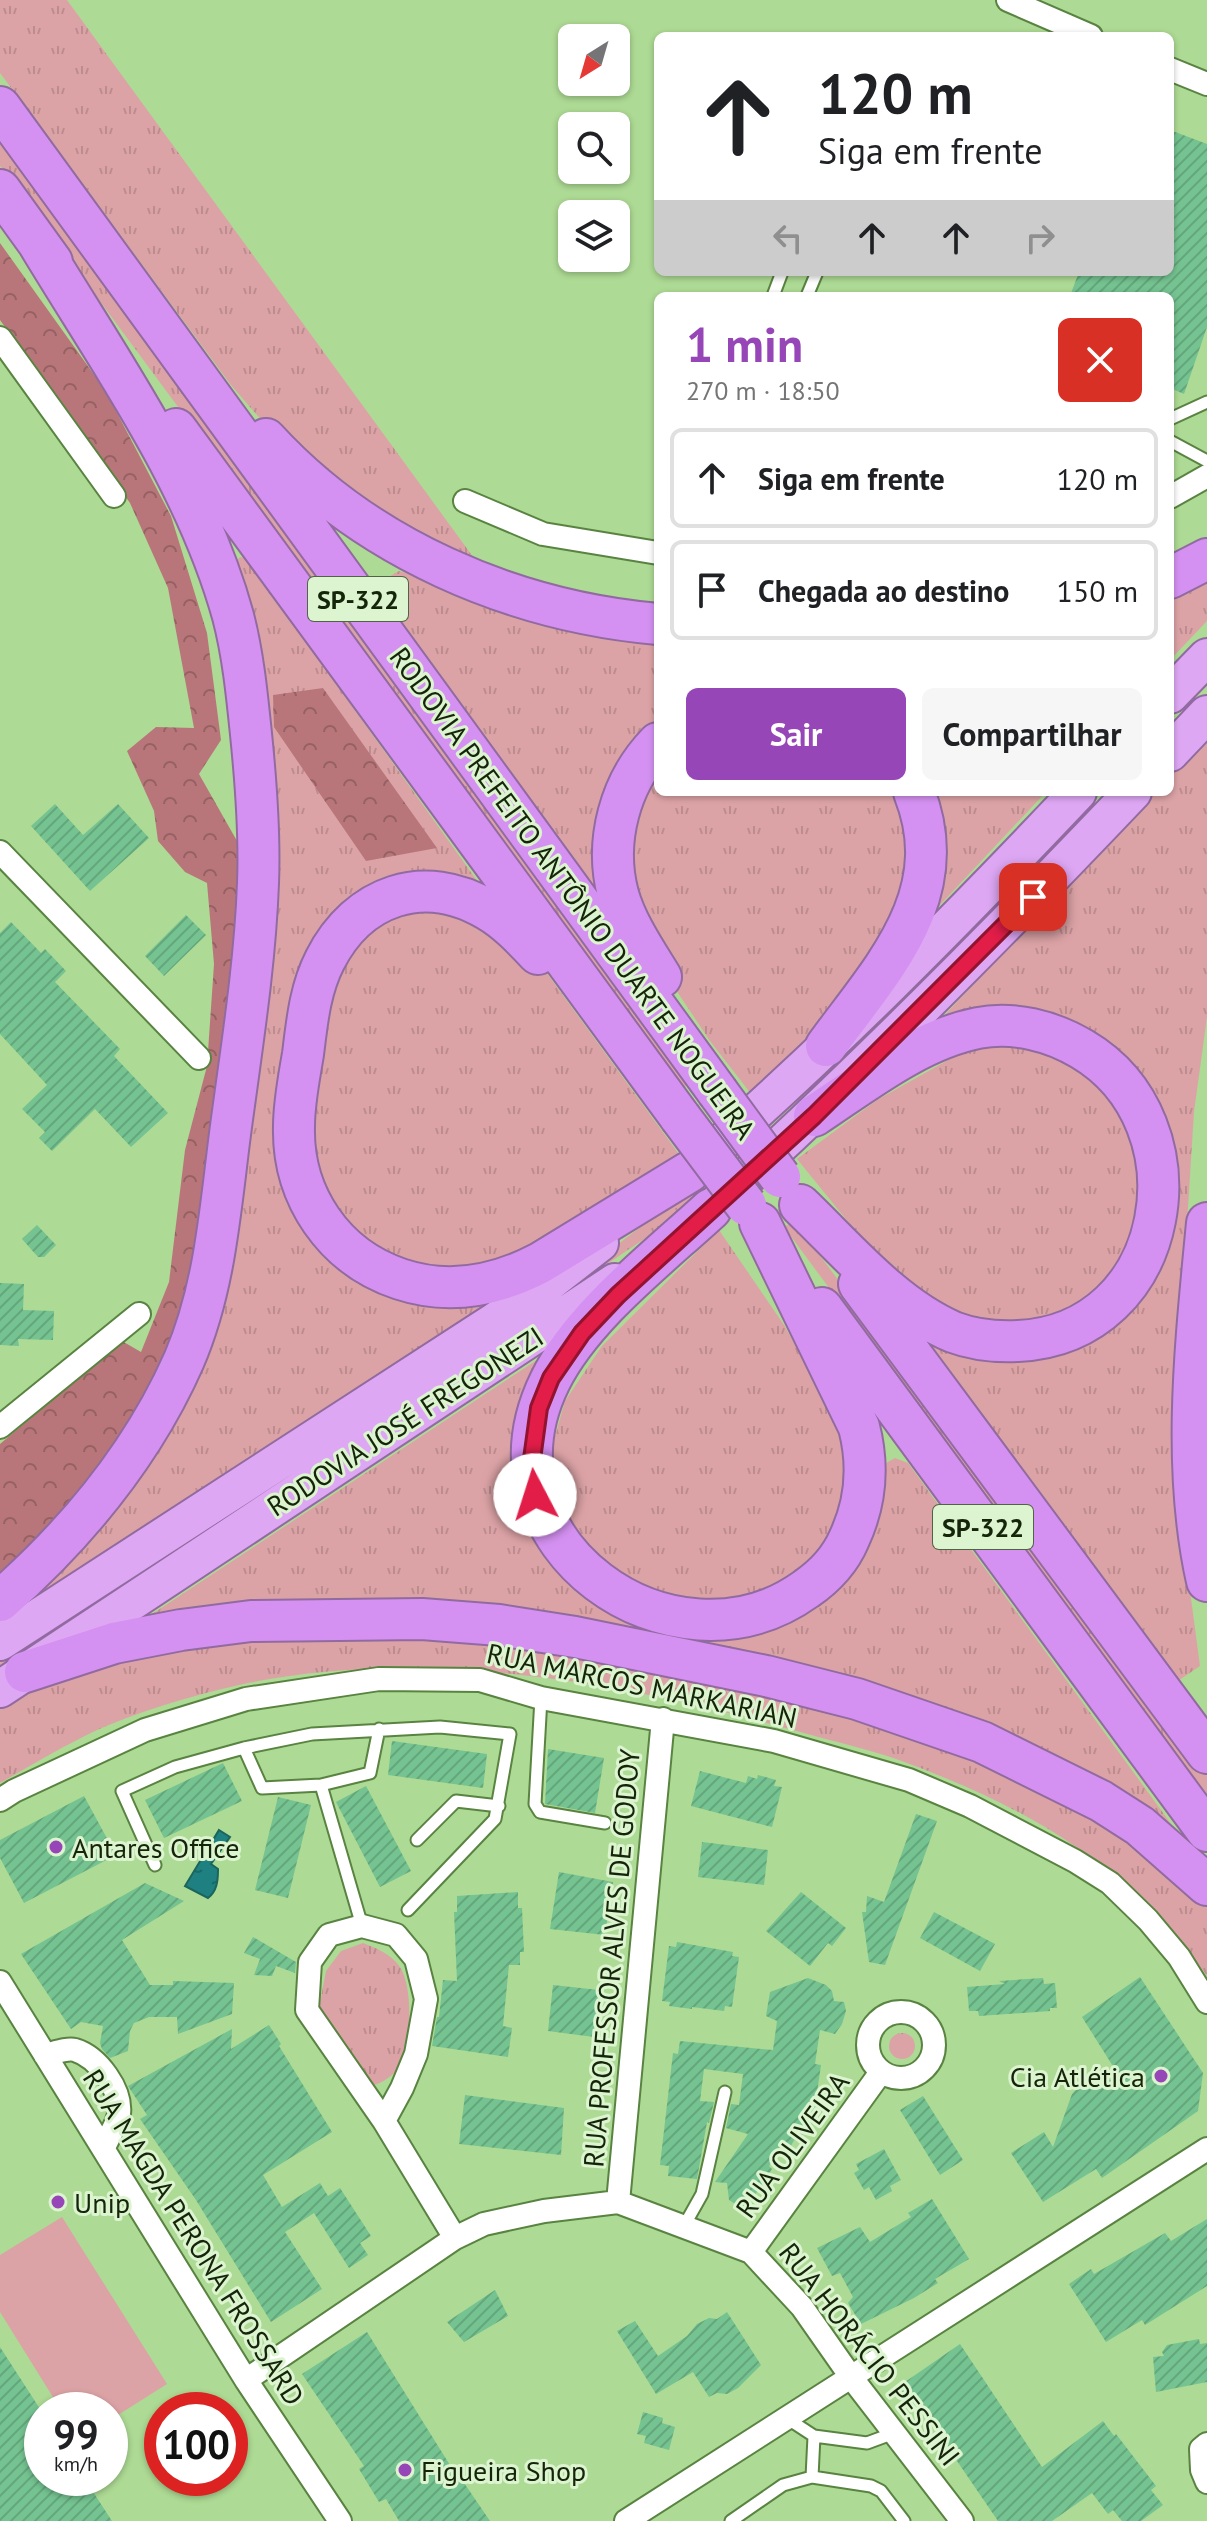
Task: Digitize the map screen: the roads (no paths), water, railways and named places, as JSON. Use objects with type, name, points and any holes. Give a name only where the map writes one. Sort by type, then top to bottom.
[{"type":"highway","name":"RODOVIA PREFEITO ANTÔNIO DUARTE NOGUEIRA","points":[[0,107],[790,1191],[1207,1753]]},
{"type":"highway","name":"RODOVIA PREFEITO ANTÔNIO DUARTE NOGUEIRA","points":[[0,190],[649,1074],[680,1117],[739,1212],[1207,1831]]},
{"type":"highway","points":[[72,207],[262,434],[295,470],[337,504],[378,532],[484,585],[579,612],[654,623]]},
{"type":"highway","points":[[0,1601],[34,1571],[117,1475],[145,1436],[185,1357],[205,1303],[249,981],[258,885],[257,790],[247,694],[234,619],[219,571],[181,480],[37,241]]},
{"type":"highway","points":[[1174,576],[1207,559]]},
{"type":"highway","points":[[1174,691],[1207,657]]},
{"type":"highway","points":[[1174,749],[1207,714]]},
{"type":"highway","points":[[654,748],[636,771],[621,804],[614,836],[614,876],[619,897],[638,939],[693,1032],[717,1091]]},
{"type":"highway","points":[[826,1046],[889,959],[913,917],[923,891],[926,842],[923,816],[916,796]]},
{"type":"highway","name":"RODOVIA JOSÉ FREGONEZI","points":[[8,1668],[533,1295],[689,1172],[826,1046],[957,919],[1074,796]]},
{"type":"highway","name":"RODOVIA JOSÉ FREGONEZI","points":[[8,1668],[606,1289],[739,1212],[814,1116],[1129,796]]},
{"type":"highway","points":[[649,1074],[532,947],[502,919],[456,895],[429,891],[404,893],[378,902],[355,918],[335,943],[319,974],[308,1015],[295,1112],[294,1138],[299,1173],[321,1222],[334,1239],[359,1260],[406,1281],[462,1287],[481,1286],[520,1273],[689,1172]]},
{"type":"highway","points":[[790,1191],[877,1279],[922,1315],[974,1339],[1026,1341],[1062,1334],[1106,1308],[1138,1269],[1154,1235],[1158,1218],[1159,1163],[1148,1125],[1130,1091],[1119,1076],[1094,1055],[1040,1031],[993,1026],[946,1038],[874,1077],[814,1116]]},
{"type":"highway","points":[[739,1212],[859,1427],[866,1460],[865,1478],[859,1515],[839,1559],[815,1583],[781,1605],[745,1616],[693,1618],[662,1612],[606,1588],[561,1546],[543,1516],[535,1495],[532,1441],[544,1393],[570,1349],[599,1314],[739,1212]]},
{"type":"highway","points":[[1207,1223],[1199,1312],[1194,1452],[1195,1501],[1207,1581]]},
{"type":"highway","points":[[8,1668],[181,1630],[251,1621],[422,1619],[499,1625],[575,1637],[751,1673],[857,1699],[982,1742],[1101,1801],[1140,1826],[1207,1885]]},
{"type":"street","points":[[1008,0],[1082,32]]},
{"type":"street","points":[[1174,71],[1207,84]]},
{"type":"street","points":[[0,338],[114,496]]},
{"type":"street","points":[[1174,495],[1207,476]]},
{"type":"street","points":[[465,501],[543,534],[654,552]]},
{"type":"street","points":[[0,852],[199,1058]]},
{"type":"street","points":[[2,1421],[139,1314]]},
{"type":"street","name":"RUA MARCOS MARKARIAN","points":[[0,1800],[145,1730],[246,1699],[379,1679],[480,1680],[541,1698],[774,1741],[909,1780],[1029,1835],[1110,1883],[1148,1920],[1179,1957],[1207,2002]]},
{"type":"street","name":"RUA PROFESSOR ALVES DE GODOY","points":[[618,2202],[663,1719]]},
{"type":"street","points":[[384,2121],[416,2054],[426,1999],[416,1959],[396,1935],[362,1926],[329,1935],[310,1962],[307,2010],[384,2121],[455,2238]]},
{"type":"street","name":"RUA MAGDA PERONA FROSSARD","points":[[0,1982],[246,2380],[340,2521]]},
{"type":"street","points":[[45,2055],[73,2049],[92,2059],[110,2080],[118,2100],[119,2115],[104,2148]]},
{"type":"street","name":"RUA OLIVEIRA","points":[[751,2252],[881,2072]]},
{"type":"street","points":[[626,2521],[1207,2149]]},
{"type":"street","name":"RUA HORÁCIO PESSINI","points":[[246,2380],[455,2238],[484,2224],[529,2214],[618,2202],[751,2252],[802,2307],[851,2377],[962,2521]]},
{"type":"street","points":[[1207,2444],[1201,2449],[1202,2470],[1207,2482]]},
{"type":"lane","points":[[1174,417],[1207,402]]},
{"type":"lane","points":[[1174,443],[1207,461]]},
{"type":"lane","points":[[541,1698],[537,1809],[605,1823]]},
{"type":"lane","points":[[155,1865],[122,1791],[175,1767],[312,1734],[440,1727],[510,1734],[495,1819],[408,1910]]},
{"type":"lane","points":[[244,1748],[262,1788],[321,1785],[370,1773],[379,1729]]},
{"type":"lane","points":[[321,1785],[362,1926]]},
{"type":"lane","points":[[417,1840],[456,1801],[499,1806]]},
{"type":"lane","points":[[684,2226],[702,2194],[725,2092]]},
{"type":"lane","points":[[788,2419],[814,2436],[867,2443],[894,2433]]},
{"type":"lane","points":[[812,2477],[814,2436]]},
{"type":"lane","points":[[731,2521],[783,2485],[812,2477],[871,2486],[881,2491],[904,2521]]},
{"type":"water","points":[[219,1830],[230,1837],[211,1864],[218,1869],[218,1878],[208,1898],[185,1886]]},
{"type":"place","name":"Antares Office","points":[[56,1847]]},
{"type":"place","name":"Cia Atlética","points":[[1161,2076]]},
{"type":"place","name":"Unip","points":[[58,2202]]},
{"type":"place","name":"Figueira Shop","points":[[405,2470]]}]
